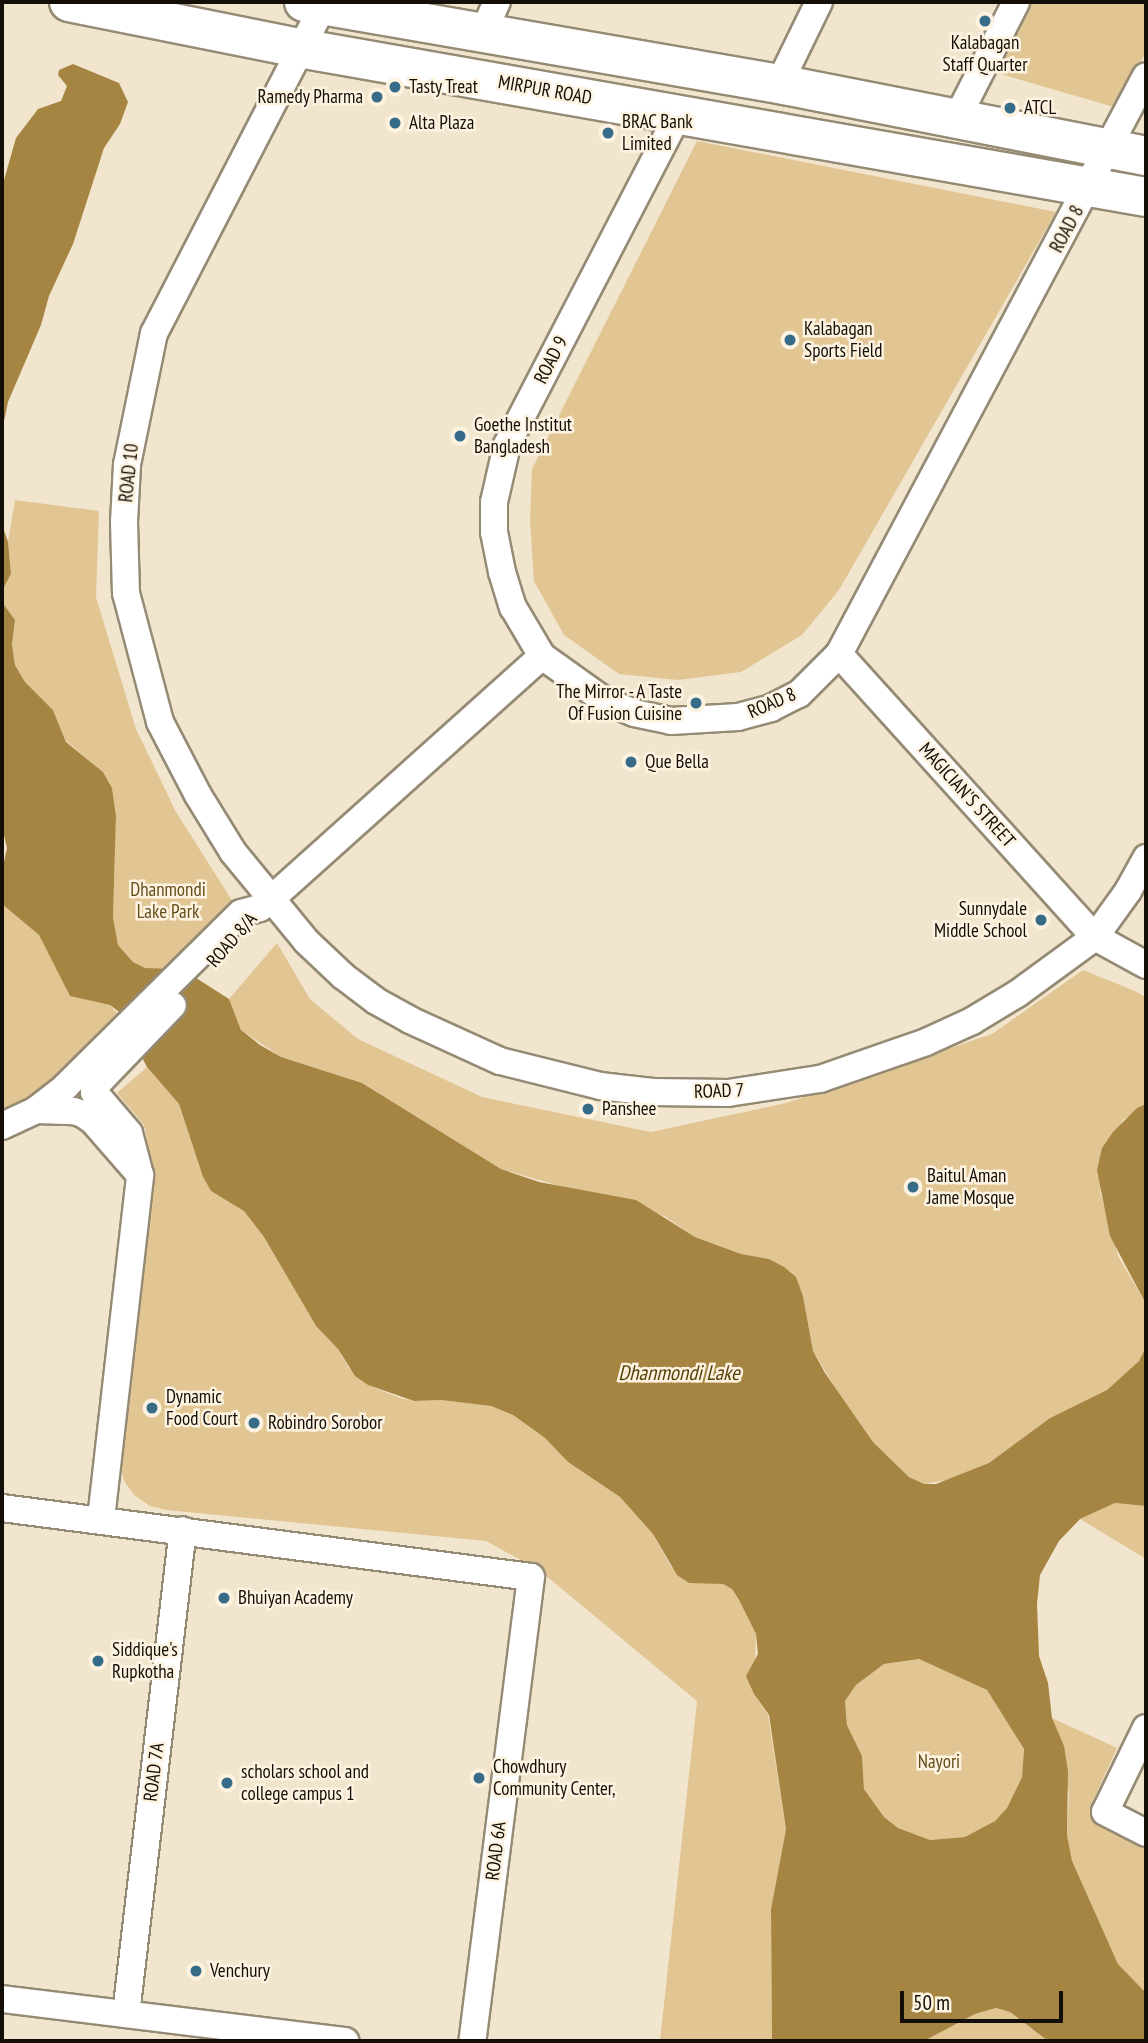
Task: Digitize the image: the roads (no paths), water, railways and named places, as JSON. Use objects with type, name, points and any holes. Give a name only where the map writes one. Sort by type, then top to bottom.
[{"type":"highway","name":"MIRPUR ROAD","points":[[69,2],[299,48],[1090,185],[1146,197]]},
{"type":"highway","points":[[318,3],[490,17],[779,84],[1146,156]]},
{"type":"street","points":[[779,84],[819,2]]},
{"type":"street","points":[[956,120],[1016,2]]},
{"type":"street","name":"ROAD 10","points":[[255,912],[233,852],[201,802],[160,722],[126,593],[124,522],[127,465],[154,333],[299,48],[318,3]]},
{"type":"street","name":"ROAD 8","points":[[542,656],[605,701],[634,713],[671,721],[738,717],[771,708],[799,694],[839,654],[1146,76]]},
{"type":"street","name":"ROAD 9","points":[[542,656],[513,607],[502,572],[494,532],[494,502],[499,471],[507,445],[679,113]]},
{"type":"street","name":"MAGICIAN'S STREET","points":[[839,654],[1095,937],[1146,965]]},
{"type":"street","points":[[255,912],[542,656]]},
{"type":"street","name":"ROAD 7","points":[[255,912],[343,976],[410,1020],[500,1061],[576,1082],[653,1091],[728,1093],[820,1080],[926,1042],[972,1021],[1017,994],[1095,937],[1128,891],[1146,858]]},
{"type":"street","name":"ROAD 8/A","points":[[2,1126],[36,1110],[87,1079],[255,912]]},
{"type":"street","points":[[87,1079],[97,1098],[113,1111],[129,1133],[140,1175],[101,1519]]},
{"type":"street","name":"ROAD 8/A","points":[[36,1110],[74,1111],[93,1121],[140,1175]]},
{"type":"street","points":[[2,1508],[183,1530]]},
{"type":"street","name":"ROAD 6A","points":[[183,1530],[531,1577],[472,2041]]},
{"type":"street","name":"ROAD 7A","points":[[126,2014],[183,1530]]},
{"type":"street","points":[[1146,1728],[1105,1812],[1146,1833]]},
{"type":"street","points":[[2,1999],[126,2014],[161,2030],[345,2041]]},
{"type":"water","points":[[73,64],[119,83],[128,102],[120,124],[104,148],[73,244],[49,296],[41,325],[8,402],[2,431],[2,187],[16,138],[38,109],[61,101],[67,86],[58,75],[59,70]]},
{"type":"water","points":[[2,524],[8,542],[11,574],[2,591]]},
{"type":"water","name":"Dhanmondi Lake","points":[[2,602],[15,620],[12,645],[15,665],[25,682],[53,710],[66,742],[103,772],[112,788],[116,816],[113,917],[118,945],[133,962],[145,968],[182,969],[229,999],[241,1030],[260,1045],[281,1057],[362,1083],[501,1169],[539,1182],[636,1200],[695,1237],[741,1254],[769,1259],[784,1267],[796,1277],[803,1296],[813,1351],[825,1373],[873,1442],[909,1477],[924,1484],[936,1484],[989,1463],[1050,1418],[1107,1390],[1139,1361],[1146,1347],[1146,1506],[1115,1503],[1080,1519],[1059,1541],[1040,1575],[1037,1604],[1039,1656],[1048,1683],[1052,1718],[1064,1746],[1068,1771],[1067,1835],[1072,1861],[1118,1964],[1146,1993],[1146,2041],[1048,2041],[1010,2012],[996,2008],[975,2014],[924,2041],[772,2041],[771,1909],[786,1829],[769,1715],[754,1694],[746,1676],[758,1654],[756,1634],[739,1600],[732,1589],[723,1584],[689,1583],[677,1575],[653,1534],[620,1497],[568,1462],[545,1438],[513,1415],[491,1406],[441,1400],[414,1401],[368,1385],[355,1376],[338,1349],[316,1326],[264,1237],[244,1211],[211,1191],[203,1177],[179,1104],[147,1067],[118,1011],[110,1005],[70,996],[39,935],[2,904],[2,871],[7,848],[2,826]],"holes":[[[919,1659],[987,1690],[1024,1749],[1022,1777],[1007,1808],[995,1821],[965,1837],[930,1840],[898,1828],[884,1817],[864,1789],[862,1756],[847,1725],[845,1701],[856,1685],[884,1664]]]},
{"type":"water","points":[[1146,1104],[1146,1304],[1110,1236],[1097,1170],[1102,1148],[1113,1132],[1137,1108]]},
{"type":"place","name":"Kalabagan Staff Quarter","points":[[985,21]]},
{"type":"place","name":"Tasty Treat","points":[[395,87]]},
{"type":"place","name":"Ramedy Pharma","points":[[377,97]]},
{"type":"place","name":"ATCL","points":[[1010,108]]},
{"type":"place","name":"Alta Plaza","points":[[395,123]]},
{"type":"place","name":"BRAC Bank Limited","points":[[608,133]]},
{"type":"place","name":"Kalabagan Sports Field","points":[[790,340]]},
{"type":"place","name":"Goethe Institut Bangladesh","points":[[460,436]]},
{"type":"place","name":"The Mirror - A Taste Of Fusion Cuisine","points":[[696,703]]},
{"type":"place","name":"Que Bella","points":[[631,762]]},
{"type":"place","name":"Sunnydale Middle School","points":[[1041,920]]},
{"type":"place","name":"Panshee","points":[[588,1109]]},
{"type":"place","name":"Baitul Aman Jame Mosque","points":[[913,1187]]},
{"type":"place","name":"Dynamic Food Court","points":[[152,1408]]},
{"type":"place","name":"Robindro Sorobor","points":[[254,1423]]},
{"type":"place","name":"Bhuiyan Academy","points":[[224,1598]]},
{"type":"place","name":"Siddique's Rupkotha","points":[[98,1661]]},
{"type":"place","name":"Chowdhury Community Center,","points":[[479,1778]]},
{"type":"place","name":"scholars school and college campus 1","points":[[227,1783]]},
{"type":"place","name":"Venchury","points":[[196,1971]]},
{"type":"park label","name":"Dhanmondi Lake Park","points":[[168,901]]},
{"type":"park label","name":"Nayori","points":[[939,1762]]}]
